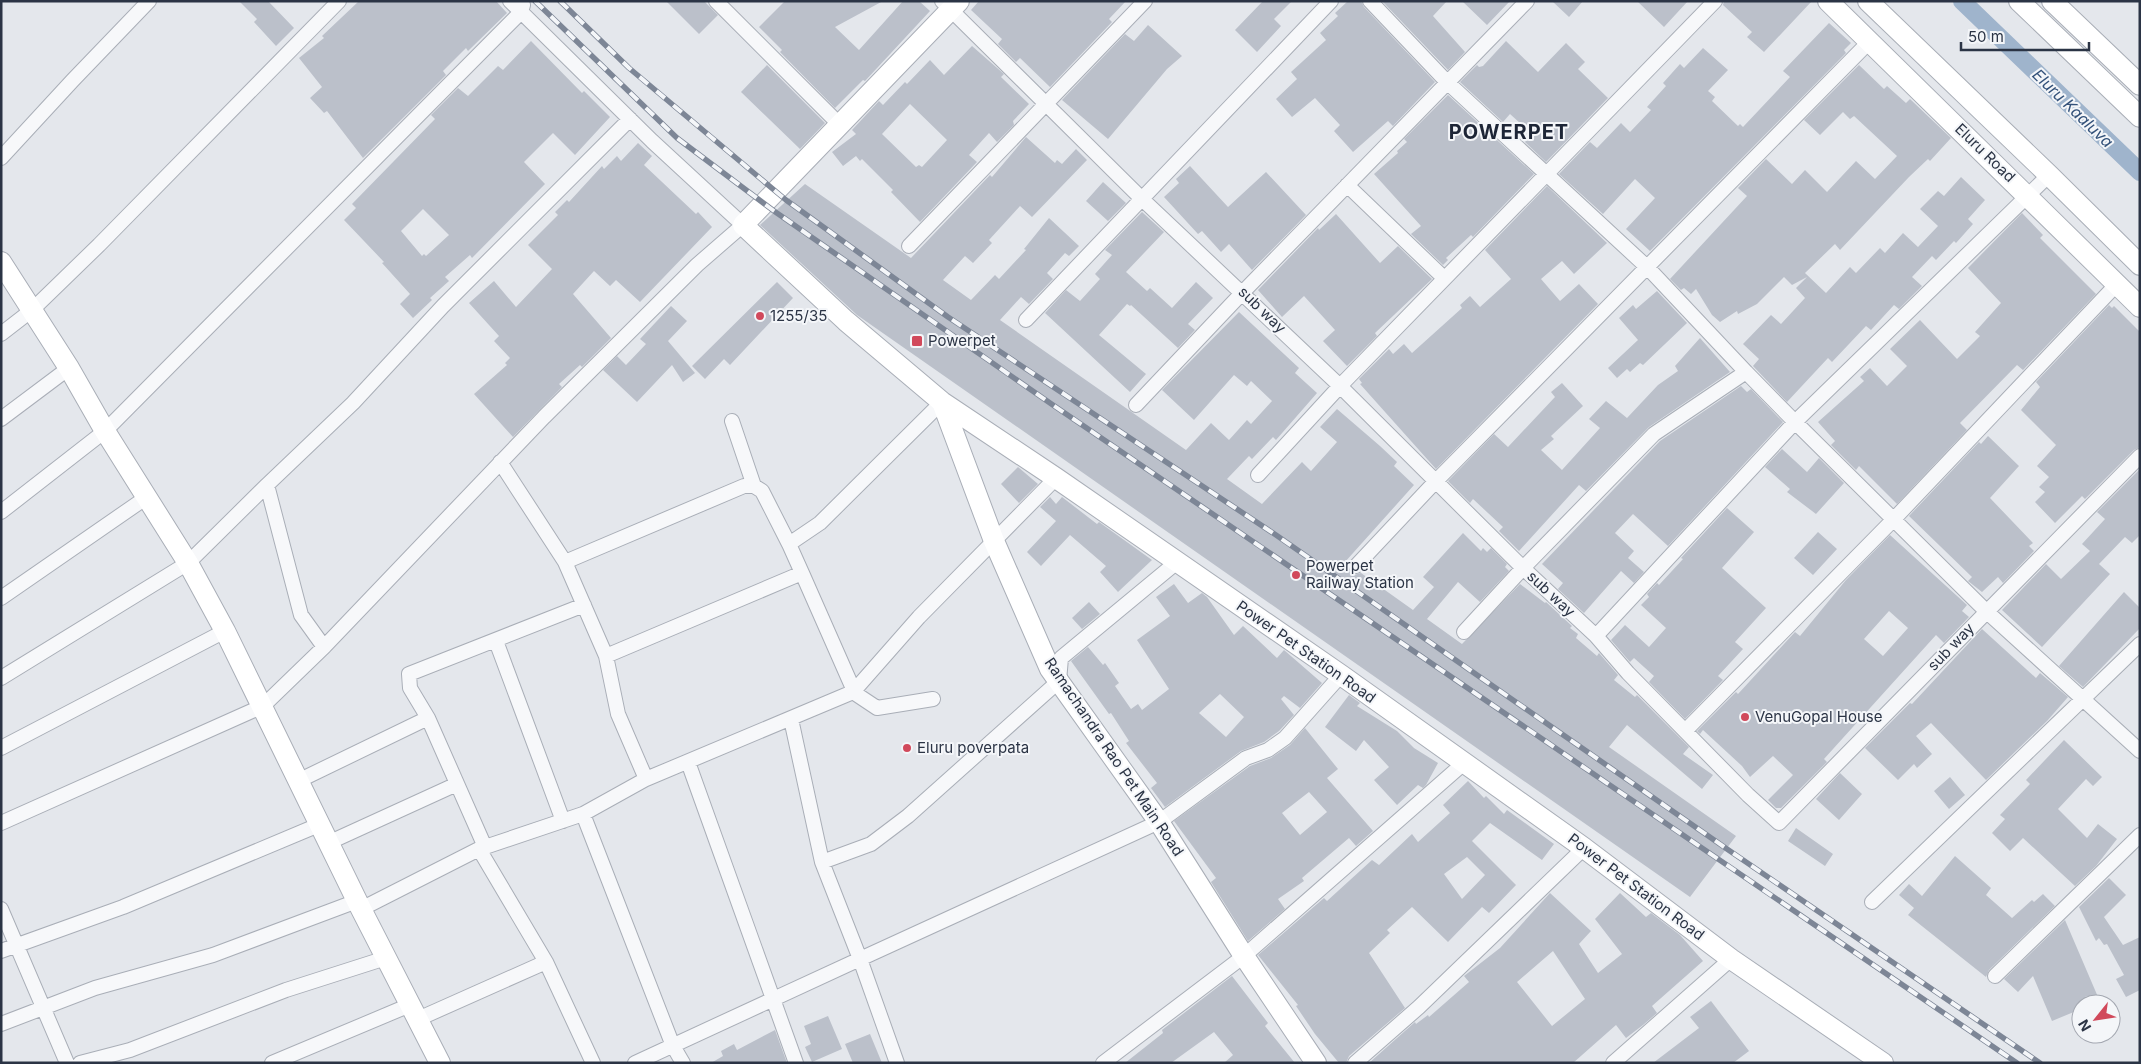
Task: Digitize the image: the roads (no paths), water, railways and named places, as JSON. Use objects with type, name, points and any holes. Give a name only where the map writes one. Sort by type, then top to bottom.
[{"type":"street","points":[[1,158],[149,1]]},
{"type":"street","points":[[1,334],[32,310],[99,245],[339,1]]},
{"type":"street","points":[[510,1],[522,7],[630,119],[743,225]]},
{"type":"street","points":[[716,1],[839,124]]},
{"type":"street","points":[[909,246],[1145,1]]},
{"type":"street","points":[[1026,320],[1331,1]]},
{"type":"street","points":[[1370,1],[1447,82],[1648,268],[1746,372],[1986,611],[2140,752]]},
{"type":"street","points":[[1136,405],[1243,292],[1527,1]]},
{"type":"street","points":[[1258,475],[1444,278],[1715,1]]},
{"type":"street","name":"Eluru Road","points":[[1828,1],[2028,195],[2140,307]]},
{"type":"street","name":"Eluru Road","points":[[1868,1],[2049,174],[2140,265]]},
{"type":"street","points":[[2026,8],[2052,1],[2140,85]]},
{"type":"street","points":[[1,823],[262,706],[324,647],[500,462],[697,265],[743,225],[839,124],[881,83],[951,4]]},
{"type":"street","name":"sub way","points":[[951,4],[1141,198],[1243,292],[1523,568],[1596,636],[1628,673],[1748,795],[1779,823],[2140,456]]},
{"type":"street","points":[[1,512],[105,431],[522,7]]},
{"type":"street","points":[[2026,8],[2140,117]]},
{"type":"street","points":[[1356,566],[1435,482],[1869,42]]},
{"type":"street","points":[[1,678],[188,563],[353,403],[443,306],[630,119]]},
{"type":"street","points":[[1596,636],[1796,422],[2049,174]]},
{"type":"street","points":[[1347,185],[1444,278]]},
{"type":"street","name":"Power Pet Station Road","points":[[743,225],[846,321],[942,402],[1056,478],[1341,675],[1584,848],[1731,959],[1878,1062]]},
{"type":"street","points":[[1,262],[69,368],[105,431],[188,563],[226,631],[300,780],[359,905],[440,1063]]},
{"type":"street","points":[[1686,730],[1894,519],[2117,284]]},
{"type":"street","points":[[1,419],[69,368]]},
{"type":"street","points":[[1464,632],[1523,568],[1654,434],[1746,372]]},
{"type":"street","points":[[789,544],[820,523],[942,402]]},
{"type":"street","name":"Ramachandra Rao Pet Main Road","points":[[942,402],[994,541],[1050,669],[1159,822],[1244,956],[1316,1063]]},
{"type":"street","points":[[732,421],[754,486]]},
{"type":"street","points":[[500,462],[565,562],[606,656],[618,714],[646,779]]},
{"type":"street","points":[[1,1024],[95,988],[213,955],[359,905],[482,848],[583,814],[646,779],[854,692],[919,617],[1056,478]]},
{"type":"street","points":[[267,485],[301,615],[324,647]]},
{"type":"street","points":[[565,562],[744,486],[754,486],[762,490],[789,544],[854,692],[877,708],[933,699]]},
{"type":"street","points":[[1,598],[147,497]]},
{"type":"street","points":[[822,862],[871,844],[908,816],[1059,682],[1061,658],[1177,562]]},
{"type":"street","points":[[606,656],[802,573]]},
{"type":"street","points":[[584,605],[409,674],[410,688],[428,718],[482,848],[546,962],[593,1063]]},
{"type":"street","points":[[1,748],[226,631]]},
{"type":"street","points":[[496,641],[563,821]]},
{"type":"street","points":[[1872,902],[2140,644]]},
{"type":"street","points":[[635,1063],[1159,822],[1246,758],[1268,750],[1285,738],[1341,675]]},
{"type":"street","points":[[300,780],[428,718]]},
{"type":"street","points":[[791,719],[822,862],[860,959],[897,1063]]},
{"type":"street","points":[[688,762],[796,1063]]},
{"type":"street","points":[[1103,1063],[1244,956],[1464,762]]},
{"type":"street","points":[[330,842],[457,784]]},
{"type":"street","points":[[583,814],[673,1046],[683,1063]]},
{"type":"street","points":[[1,951],[123,907],[321,824]]},
{"type":"street","points":[[1995,976],[2140,835]]},
{"type":"street","points":[[1355,1063],[1419,1007],[1584,848]]},
{"type":"street","points":[[1,909],[67,1063]]},
{"type":"street","points":[[80,1063],[130,1050],[286,990],[386,958]]},
{"type":"street","points":[[1613,1063],[1731,959]]},
{"type":"street","points":[[272,1063],[546,962]]},
{"type":"waterway","name":"Eluru Kaaluva","points":[[1962,1],[2140,172]]},
{"type":"railway","points":[[535,1],[677,138],[774,211],[1050,403],[2017,1063]]},
{"type":"railway","points":[[560,1],[629,68],[786,200],[948,317],[1276,535],[1727,849],[2040,1063]]},
{"type":"place","name":"1255/35","points":[[760,316]]},
{"type":"place","name":"Powerpet","points":[[917,341]]},
{"type":"place","name":"Powerpet Railway Station","points":[[1296,575]]},
{"type":"place","name":"VenuGopal House","points":[[1745,717]]},
{"type":"place","name":"Eluru poverpata","points":[[907,748]]},
{"type":"district","name":"POWERPET","points":[[1509,132]]}]
